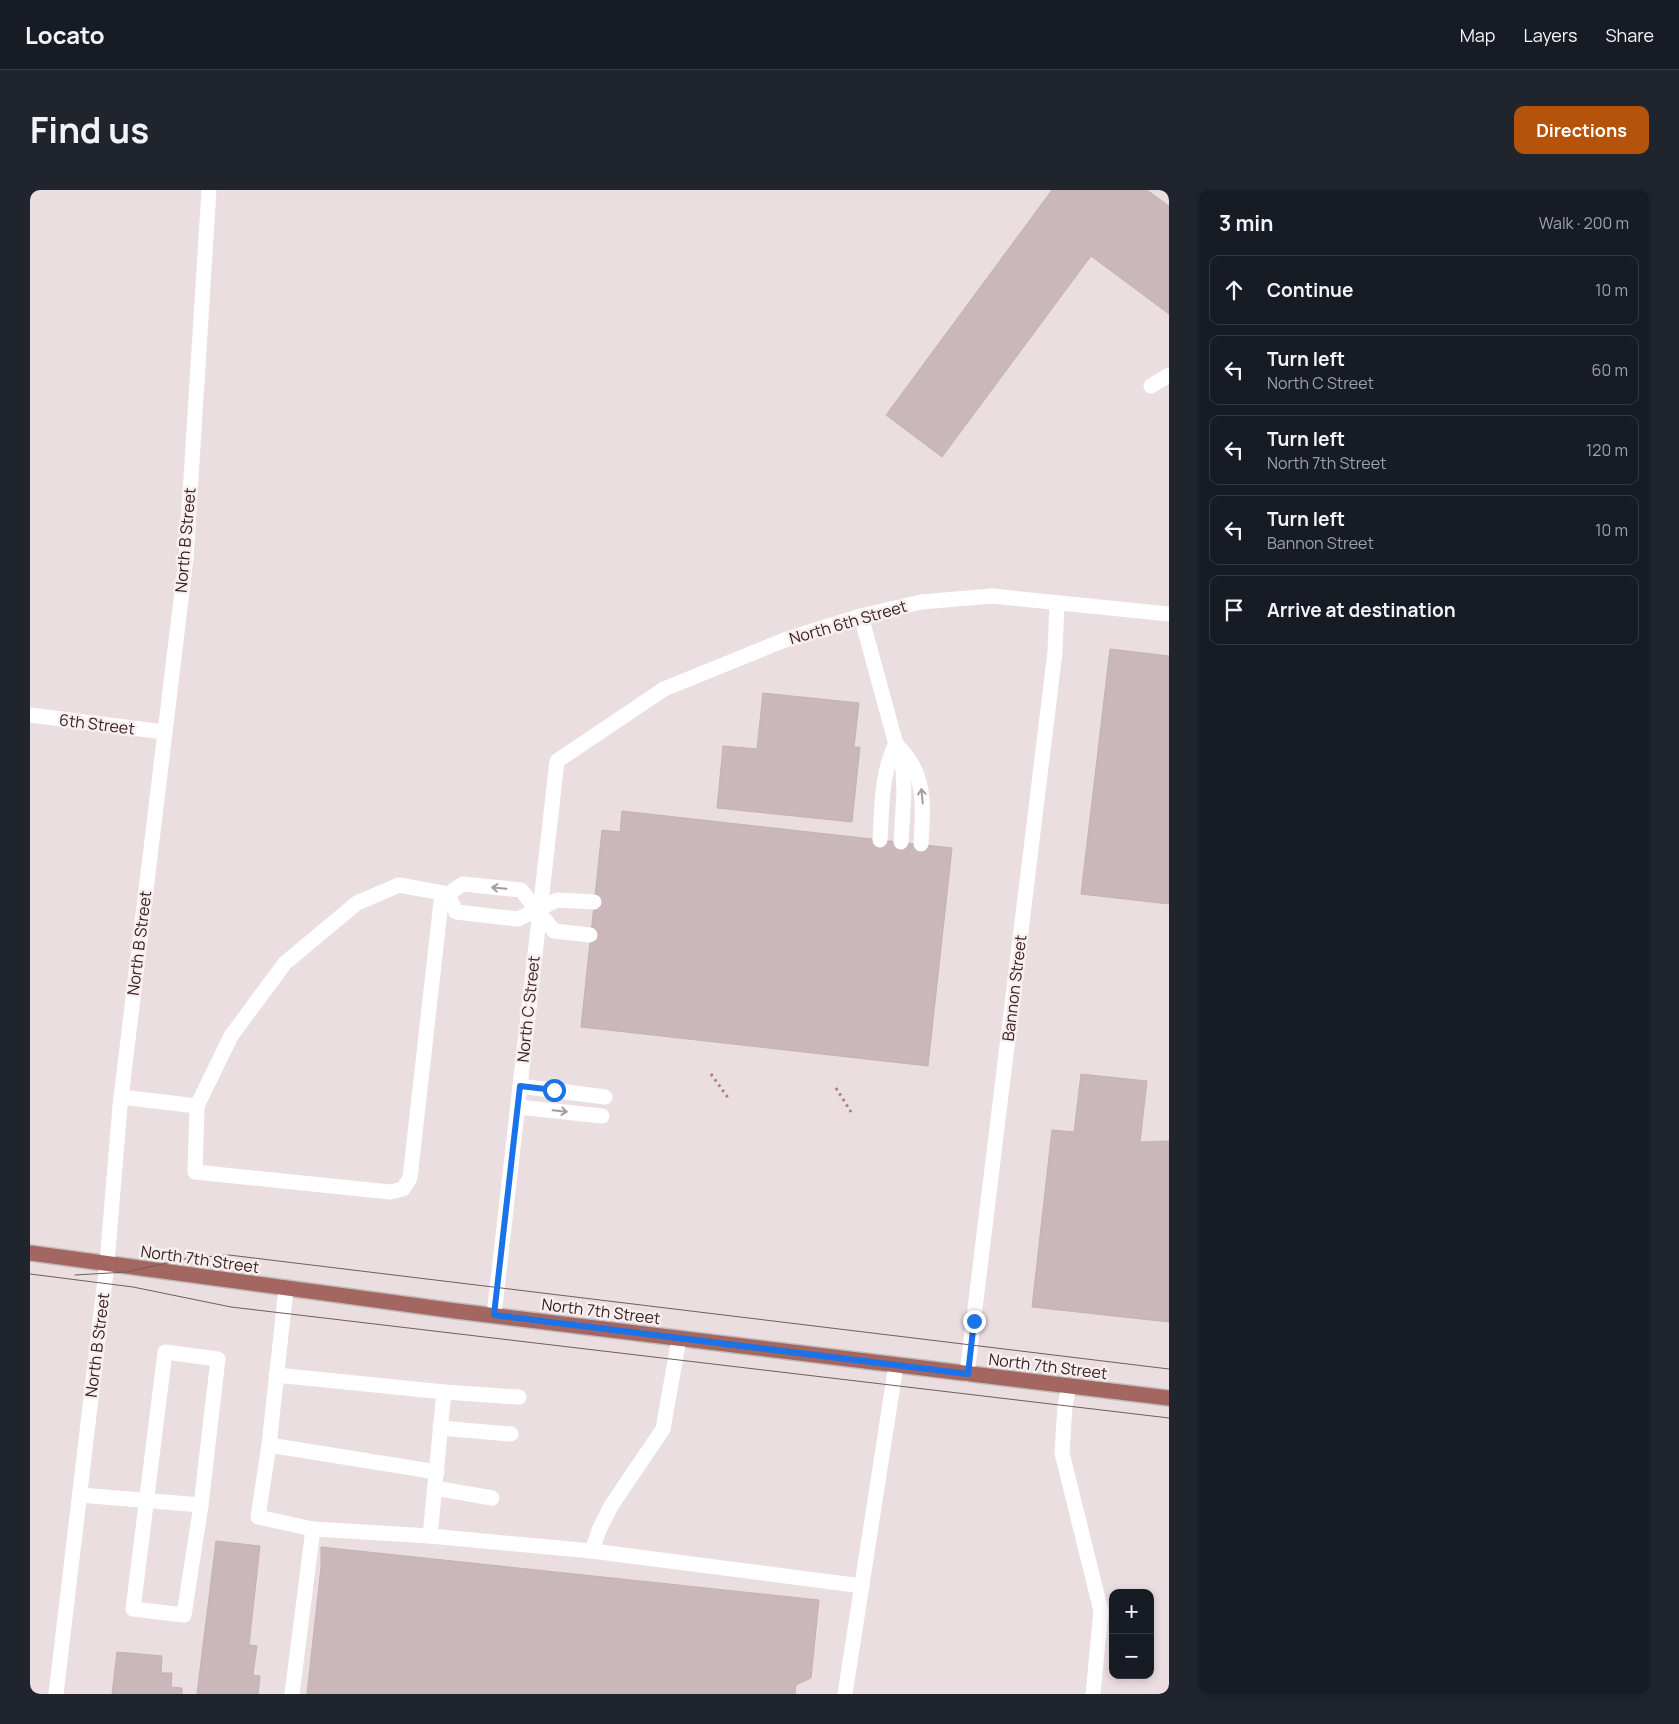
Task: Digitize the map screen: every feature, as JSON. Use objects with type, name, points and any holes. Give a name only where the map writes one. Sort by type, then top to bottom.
[{"type":"main road","name":"North 7th Street","points":[[30,1253],[286,1289],[1169,1398]]},
{"type":"street","name":"North B Street","points":[[56,1694],[107,1263],[121,1097],[186,558],[209,190]]},
{"type":"street","points":[[1151,386],[1169,375]]},
{"type":"street","name":"North 6th Street","points":[[557,762],[664,689],[787,639],[861,616],[921,602],[992,596],[1169,614]]},
{"type":"street","name":"Bannon Street","points":[[968,1374],[1055,652],[1057,603]]},
{"type":"street","points":[[861,616],[903,770],[904,793],[901,842]]},
{"type":"street","name":"6th Street","points":[[30,715],[164,732]]},
{"type":"street","points":[[880,840],[885,774],[889,757],[896,744]]},
{"type":"street","points":[[896,744],[909,757],[918,772],[923,811],[921,844]]},
{"type":"street","name":"North C Street","points":[[494,1315],[538,910],[557,762]]},
{"type":"street","points":[[445,893],[410,1178],[403,1188],[390,1192],[195,1172],[197,1106],[231,1036],[285,963],[357,903],[399,885],[445,893],[463,884],[521,890],[554,931],[590,935]]},
{"type":"street","points":[[445,893],[456,912],[518,919],[557,900],[594,902]]},
{"type":"street","points":[[520,1086],[605,1097]]},
{"type":"street","points":[[121,1097],[197,1106]]},
{"type":"street","points":[[518,1107],[602,1116]]},
{"type":"street","points":[[286,1289],[269,1446],[258,1517],[314,1528],[430,1536],[592,1551],[862,1586]]},
{"type":"street","points":[[592,1551],[599,1530],[611,1506],[663,1429],[680,1339]]},
{"type":"street","points":[[165,1352],[218,1358],[201,1505],[184,1615],[133,1609],[147,1500],[165,1352]]},
{"type":"street","points":[[845,1694],[896,1365]]},
{"type":"street","points":[[276,1375],[444,1392],[519,1397]]},
{"type":"street","points":[[1069,1386],[1065,1406],[1062,1453],[1100,1611],[1093,1694]]},
{"type":"street","points":[[430,1536],[444,1392]]},
{"type":"street","points":[[440,1428],[511,1434]]},
{"type":"street","points":[[269,1446],[436,1480],[492,1498]]},
{"type":"street","points":[[80,1495],[201,1505]]},
{"type":"street","points":[[292,1694],[314,1528]]},
{"type":"path","points":[[712,1074],[729,1099]]},
{"type":"path","points":[[836,1088],[851,1112]]},
{"type":"building","points":[[1052,190],[1147,190],[1169,206],[1169,314],[1091,256],[942,457],[886,415]]},
{"type":"building","points":[[1110,649],[1169,656],[1169,904],[1081,894]]},
{"type":"building","points":[[763,693],[859,703],[854,747],[860,747],[852,822],[717,808],[723,746],[757,749]]},
{"type":"building","points":[[622,811],[952,848],[928,1066],[581,1027],[602,830],[620,832]]},
{"type":"building","points":[[1081,1074],[1147,1081],[1140,1142],[1169,1141],[1169,1322],[1032,1307],[1052,1130],[1074,1132]]},
{"type":"building","points":[[216,1541],[260,1546],[249,1645],[257,1646],[253,1675],[260,1676],[258,1694],[197,1694]]},
{"type":"building","points":[[321,1547],[819,1600],[811,1678],[796,1685],[795,1694],[307,1694],[321,1567]]},
{"type":"building","points":[[117,1652],[162,1656],[161,1673],[172,1673],[171,1687],[182,1688],[182,1694],[112,1694]]},
{"type":"tram line","points":[[75,1275],[127,1272],[189,1258],[229,1255],[1169,1369]]},
{"type":"tram line","points":[[30,1274],[133,1287],[231,1307],[1169,1418]]},
{"type":"route","points":[[554,1090],[520,1086],[494,1315],[968,1374],[974,1321]]}]
